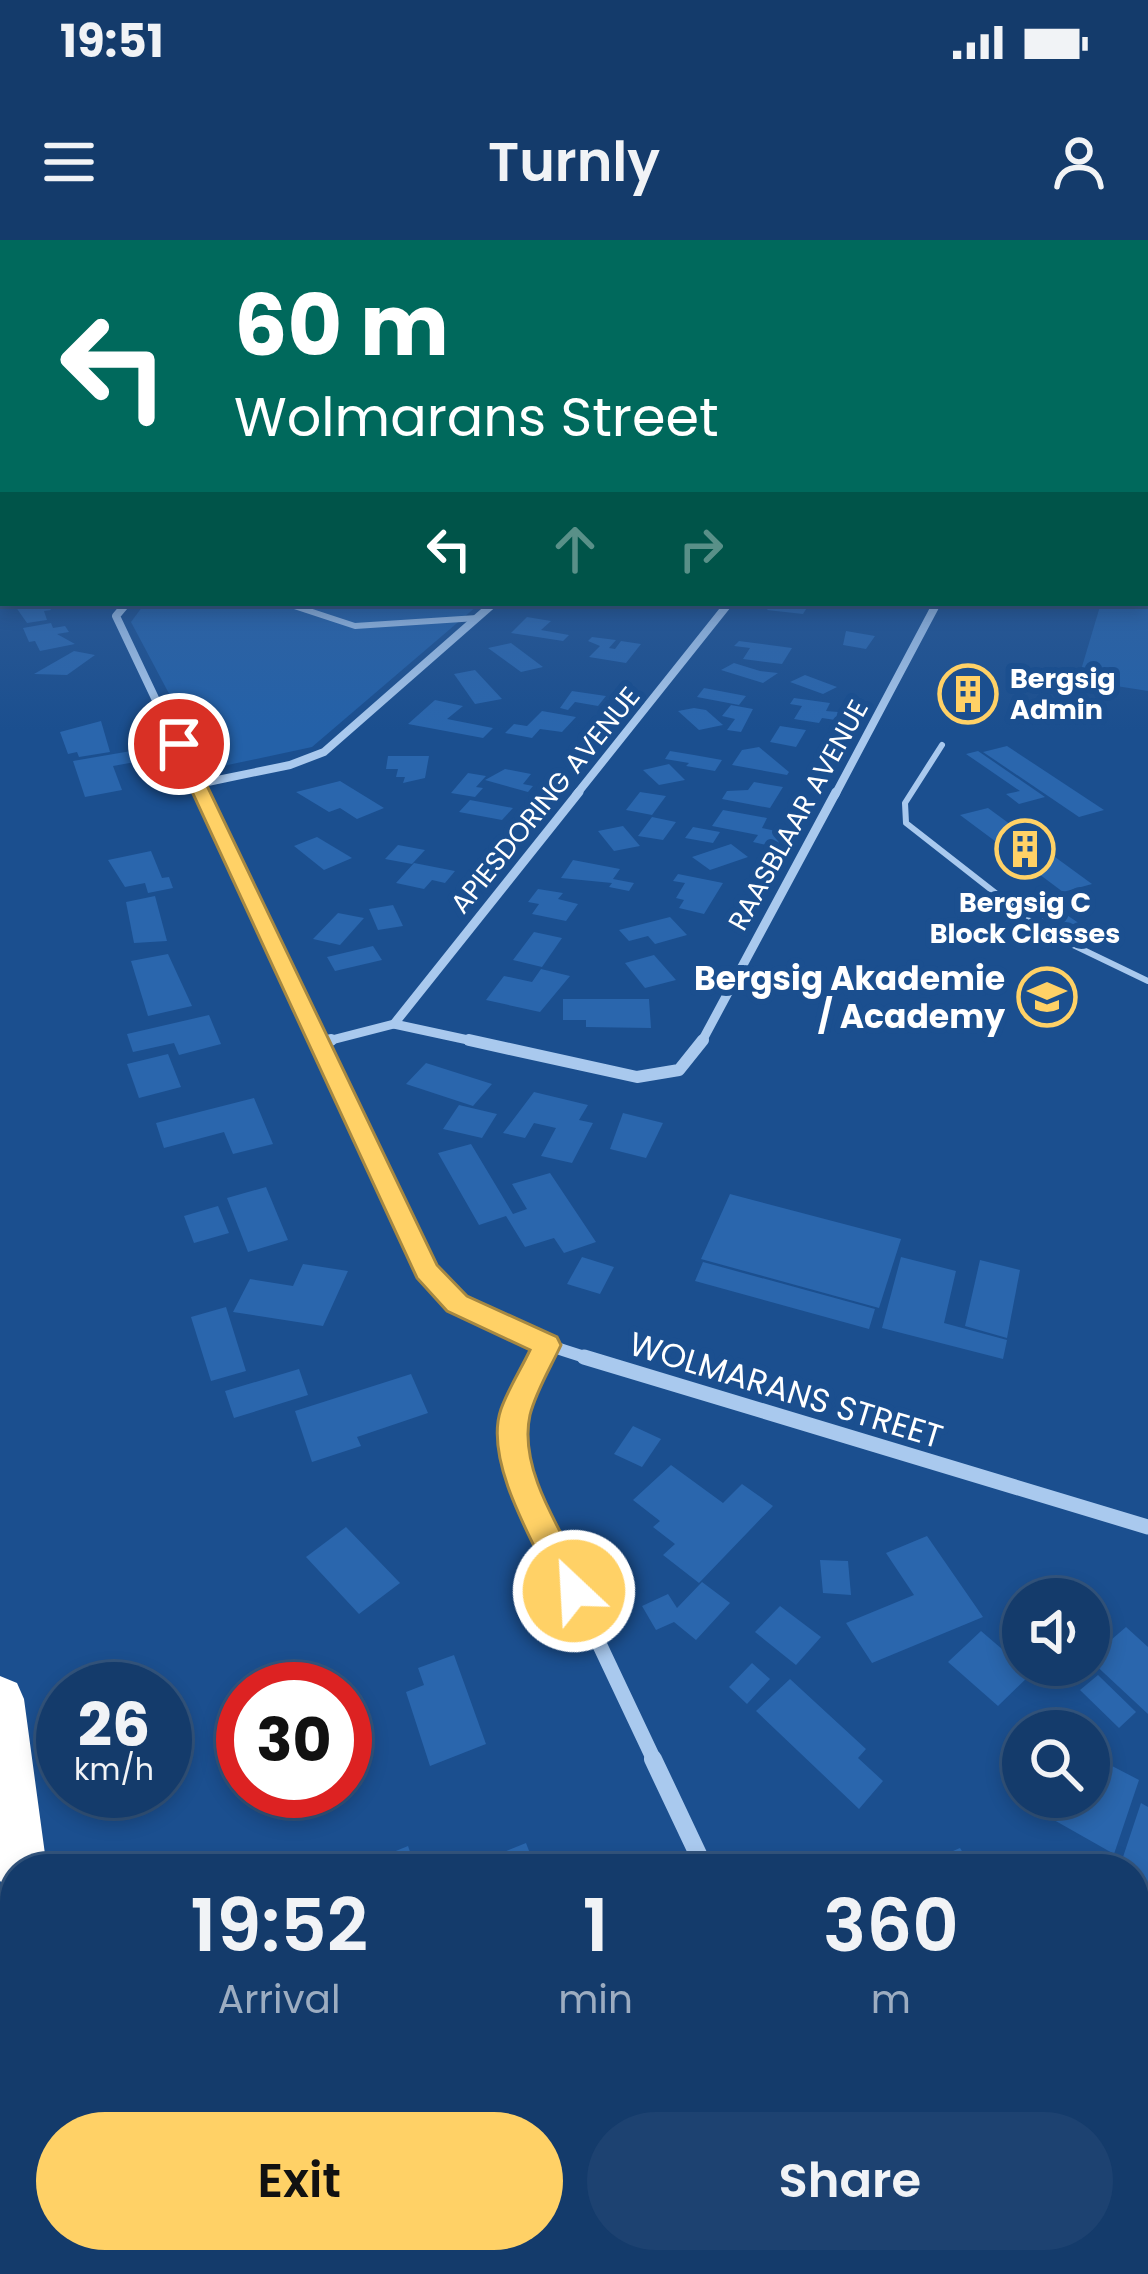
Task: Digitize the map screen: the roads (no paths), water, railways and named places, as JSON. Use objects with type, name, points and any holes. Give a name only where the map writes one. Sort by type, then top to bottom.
[{"type":"highway","points":[[0,1699],[19,1854]]},
{"type":"street","points":[[124,606],[116,616],[320,1042],[394,1024]]},
{"type":"street","points":[[198,784],[290,765],[324,752],[491,606]]},
{"type":"street","name":"APIESDORING AVENUE","points":[[394,1024],[727,606]]},
{"type":"street","name":"RAASBLAAR AVENUE","points":[[394,1024],[637,1077],[679,1070],[692,1059],[936,606]]},
{"type":"street","name":"WOLMARANS STREET","points":[[320,1042],[426,1271],[457,1304],[547,1345],[1148,1527]]},
{"type":"street","points":[[547,1345],[515,1412],[512,1441],[518,1472],[698,1854]]},
{"type":"lane","points":[[291,606],[330,626],[373,630],[477,618]]},
{"type":"lane","points":[[942,746],[905,803],[906,823],[1044,931],[1148,982]]},
{"type":"place","name":"Bergsig Admin","points":[[968,694]]},
{"type":"place","name":"Bergsig C Block Classes","points":[[1025,849]]},
{"type":"place","name":"Bergsig Akademie / Academy","points":[[1047,997]]}]
